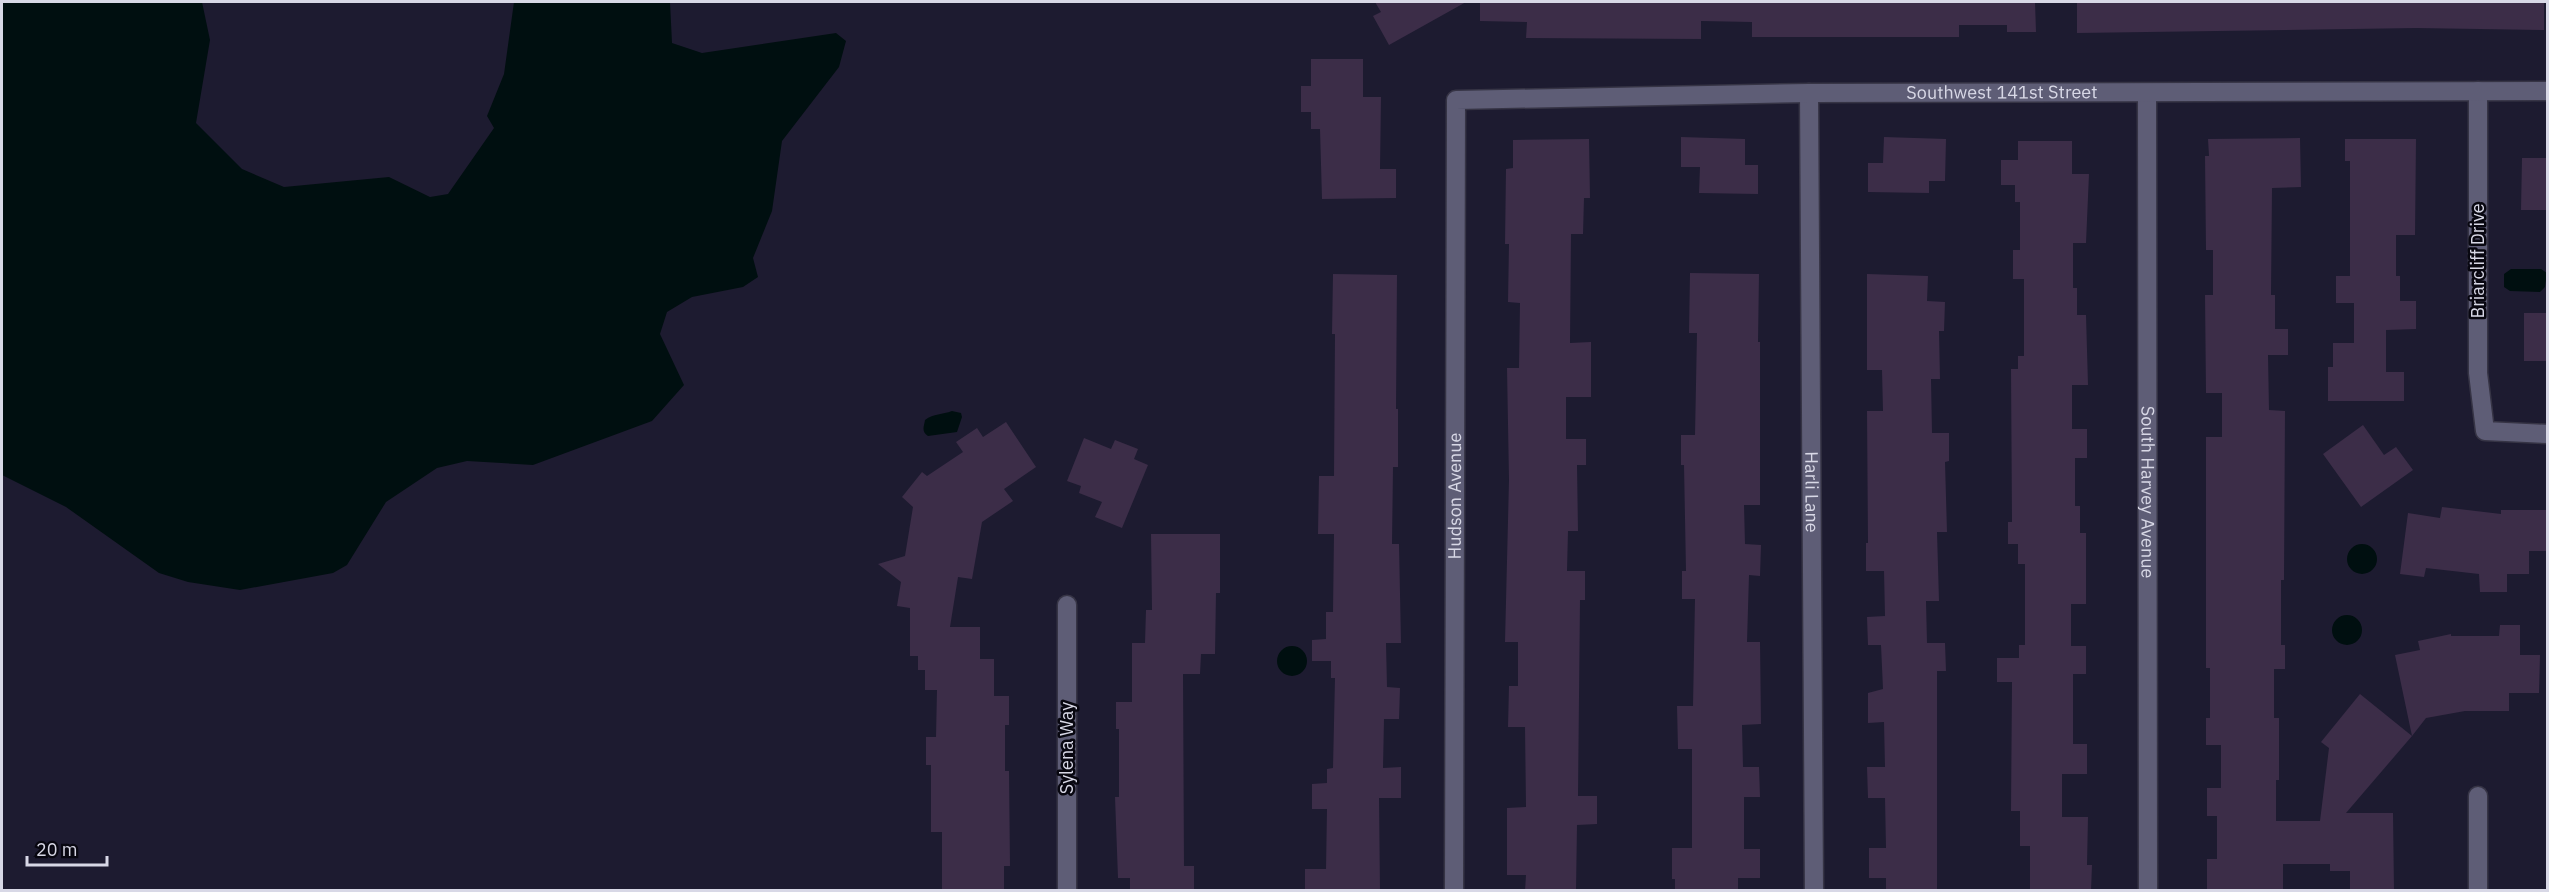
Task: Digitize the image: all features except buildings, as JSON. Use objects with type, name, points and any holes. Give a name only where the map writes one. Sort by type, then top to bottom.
[{"type":"street","name":"Briarcliff Drive","points":[[2478,91],[2478,373],[2485,431],[2547,434]]},
{"type":"street","name":"Southwest 141st Street","points":[[1456,100],[1809,93],[2547,91]]},
{"type":"street","name":"Harli Lane","points":[[1809,93],[1814,891]]},
{"type":"street","name":"South Harvey Avenue","points":[[2147,93],[2148,891]]},
{"type":"street","name":"Hudson Avenue","points":[[1454,891],[1456,100]]},
{"type":"street","name":"Sylena Way","points":[[1066,605],[1066,891]]},
{"type":"street","points":[[2478,796],[2478,891]]},
{"type":"shaded area","points":[[2,2],[202,2],[210,40],[196,123],[242,169],[284,187],[389,177],[430,197],[448,194],[494,128],[487,116],[504,74],[514,2],[670,2],[672,43],[702,53],[836,33],[846,41],[839,67],[782,141],[772,211],[753,258],[758,277],[743,287],[692,297],[667,312],[660,334],[684,385],[652,421],[533,465],[467,461],[437,468],[386,502],[347,565],[333,573],[240,590],[188,582],[159,573],[66,507],[2,475]]},
{"type":"shaded area","points":[[2511,269],[2541,269],[2547,273],[2545,287],[2540,292],[2510,291],[2504,287],[2504,274]]},
{"type":"shaded area","points":[[952,411],[961,413],[962,417],[957,432],[928,436],[924,432],[925,420]]},
{"type":"shaded area","points":[[2362,544],[2373,548],[2377,559],[2373,570],[2362,574],[2351,570],[2347,559],[2351,548]]},
{"type":"shaded area","points":[[2347,615],[2353,616],[2361,624],[2361,636],[2353,644],[2347,645],[2341,644],[2333,636],[2332,630],[2333,624],[2341,616]]},
{"type":"shaded area","points":[[1292,646],[1303,650],[1307,661],[1303,672],[1292,676],[1281,672],[1277,661],[1281,650]]}]
